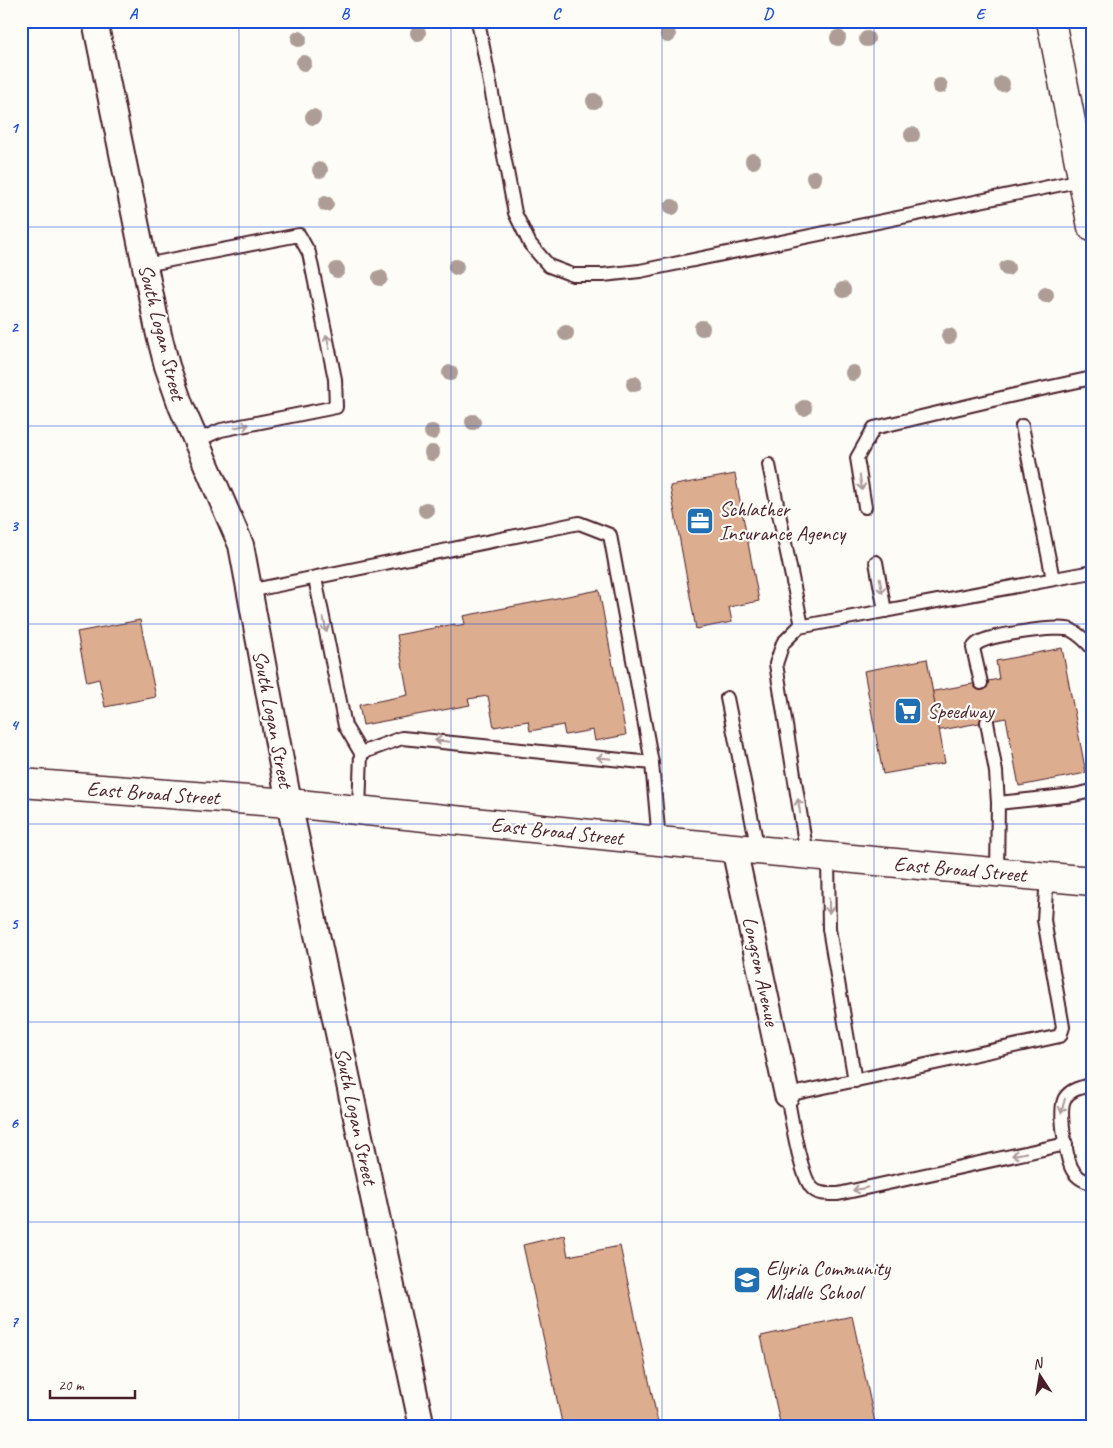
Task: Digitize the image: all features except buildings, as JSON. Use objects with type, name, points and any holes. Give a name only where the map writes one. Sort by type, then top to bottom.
[{"type":"street","name":"South Logan Street","points":[[95,21],[167,366],[196,441],[241,545],[289,804],[422,1427]]},
{"type":"street","points":[[1051,21],[1085,175],[1091,215]]},
{"type":"street","name":"East Broad Street","points":[[21,783],[359,810],[660,841],[1092,881]]},
{"type":"street","name":"Longson Avenue","points":[[746,849],[786,1095]]},
{"type":"lane","points":[[478,21],[515,213],[530,244],[549,266],[573,275],[603,275],[640,271],[1085,175]]},
{"type":"lane","points":[[145,265],[299,235],[309,253],[336,378],[336,407],[221,430],[196,441]]},
{"type":"lane","points":[[864,507],[857,458],[874,428],[1092,378]]},
{"type":"lane","points":[[1022,426],[1053,579]]},
{"type":"lane","points":[[769,465],[802,626]]},
{"type":"lane","points":[[249,591],[579,523],[610,535],[652,763],[660,841]]},
{"type":"lane","points":[[876,562],[885,611]]},
{"type":"lane","points":[[855,1081],[818,856],[776,664],[783,643],[802,626],[1092,572]]},
{"type":"lane","points":[[315,578],[345,726],[360,753],[359,810]]},
{"type":"lane","points":[[980,683],[973,648],[978,642],[997,636],[1041,629],[1070,630],[1092,648]]},
{"type":"lane","points":[[727,698],[746,849]]},
{"type":"lane","points":[[987,722],[996,772],[998,803],[997,872]]},
{"type":"lane","points":[[360,753],[402,738],[652,763]]},
{"type":"lane","points":[[998,803],[1074,795],[1092,791]]},
{"type":"lane","points":[[1047,877],[1044,920],[1063,1027],[1060,1036],[786,1095],[804,1178],[812,1190],[823,1194],[838,1194],[1066,1144]]},
{"type":"lane","points":[[1092,1085],[1076,1088],[1064,1099],[1061,1115],[1071,1168],[1082,1180],[1092,1183]]},
{"type":"place","name":"Schlather Insurance Agency","points":[[700,521]]},
{"type":"place","name":"Speedway","points":[[908,711]]},
{"type":"place","name":"Elyria Community Middle School","points":[[747,1280]]}]
